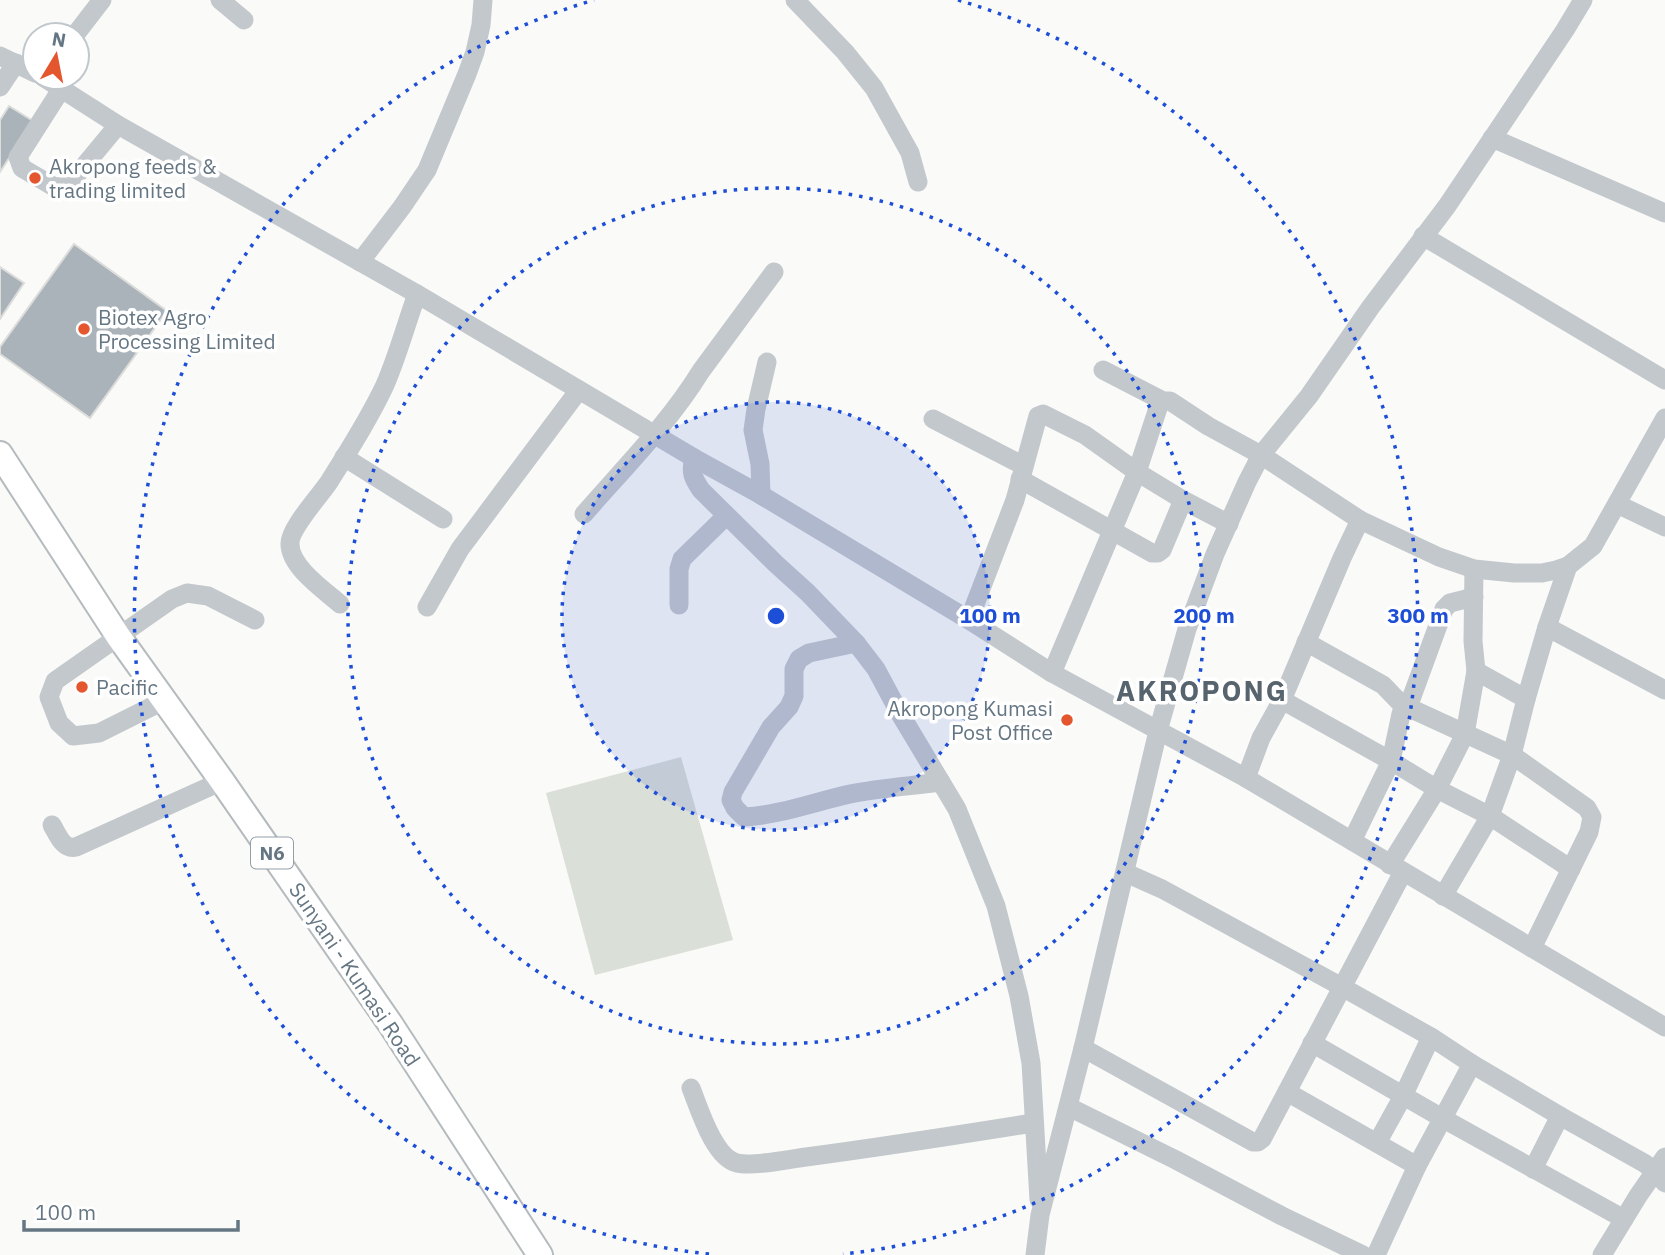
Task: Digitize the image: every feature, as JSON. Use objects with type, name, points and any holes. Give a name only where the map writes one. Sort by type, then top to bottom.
[{"type":"main road","name":"Sunyani - Kumasi Road","points":[[0,454],[118,636],[222,780],[391,1025],[540,1255]]},
{"type":"street","points":[[86,21],[102,0]]},
{"type":"street","points":[[220,0],[244,20]]},
{"type":"street","points":[[795,0],[845,52],[874,88],[910,153],[918,182]]},
{"type":"street","points":[[1035,1255],[1040,1214],[1069,1107],[1158,731],[1187,629],[1215,554],[1261,455],[1309,396],[1370,308],[1447,206],[1583,0]]},
{"type":"street","points":[[360,262],[427,170],[475,52],[483,1]]},
{"type":"street","points":[[0,87],[8,59]]},
{"type":"street","points":[[60,91],[18,157],[22,168],[56,188],[69,183],[118,125]]},
{"type":"street","points":[[67,91],[118,125],[417,294],[761,495],[1052,673],[1246,778],[1665,1027]]},
{"type":"street","points":[[1492,138],[1665,213]]},
{"type":"street","points":[[1423,236],[1665,380]]},
{"type":"street","points":[[584,514],[691,388],[775,272]]},
{"type":"street","points":[[340,604],[299,567],[292,558],[289,543],[295,528],[321,495],[365,425],[385,383],[417,294]]},
{"type":"street","points":[[761,495],[760,464],[753,430],[767,362]]},
{"type":"street","points":[[1103,370],[1163,401],[1170,401],[1261,455],[1360,520],[1439,557],[1474,569],[1514,573],[1542,573],[1568,566],[1593,546],[1665,418]]},
{"type":"street","points":[[427,607],[460,549],[579,390]]},
{"type":"street","points":[[1052,673],[1137,472],[1159,405],[1163,401]]},
{"type":"street","points":[[969,620],[1015,500],[1038,416],[1043,414],[1085,435],[1137,472],[1229,524]]},
{"type":"street","points":[[933,419],[1152,552],[1162,550],[1183,500]]},
{"type":"street","points":[[344,457],[443,519]]},
{"type":"street","points":[[694,458],[691,470],[701,490],[808,593],[856,643],[876,669],[957,809],[996,906],[1019,996],[1031,1063],[1040,1214]]},
{"type":"street","points":[[1617,504],[1665,527]]},
{"type":"street","points":[[679,605],[679,569],[682,559],[726,516]]},
{"type":"street","points":[[1246,778],[1261,738],[1282,700],[1360,520]]},
{"type":"street","points":[[1443,896],[1490,816],[1512,755],[1547,627],[1568,566]]},
{"type":"street","points":[[1083,1048],[1253,1142],[1262,1139],[1342,987],[1397,868],[1465,734],[1476,671],[1473,641],[1474,569]]},
{"type":"street","points":[[163,701],[99,733],[73,736],[59,723],[49,697],[55,681],[172,599],[187,593],[208,596],[255,620]]},
{"type":"street","points":[[1352,841],[1391,761],[1401,715],[1407,710],[1444,609],[1450,603],[1474,597]]},
{"type":"street","points":[[1547,627],[1665,690]]},
{"type":"street","points":[[1306,642],[1383,684],[1407,710],[1416,711],[1512,755],[1587,808],[1592,817],[1589,832],[1532,948]]},
{"type":"street","points":[[856,643],[809,653],[800,659],[794,669],[794,696],[789,707],[771,727],[731,800],[744,817],[805,807],[859,793],[941,782]]},
{"type":"street","points":[[1476,671],[1526,699]]},
{"type":"street","points":[[1282,700],[1437,789],[1490,816],[1570,869]]},
{"type":"street","points":[[52,825],[64,845],[76,847],[222,780]]},
{"type":"street","points":[[1126,873],[1162,889],[1342,987],[1431,1037],[1560,1116],[1662,1171],[1625,1219],[1602,1255]]},
{"type":"street","points":[[1377,1143],[1431,1037]]},
{"type":"street","points":[[1312,1042],[1441,1118],[1625,1219]]},
{"type":"street","points":[[1376,1255],[1441,1118],[1472,1064]]},
{"type":"street","points":[[691,1088],[718,1150],[736,1163],[758,1164],[1034,1123]]},
{"type":"street","points":[[1287,1092],[1417,1166]]},
{"type":"street","points":[[1069,1107],[1363,1255]]},
{"type":"street","points":[[1533,1169],[1560,1116]]},
{"type":"shaded area","points":[[681,757],[733,940],[595,975],[546,793]]},
{"type":"building","points":[[9,106],[33,121],[0,172],[0,120]]},
{"type":"building","name":"Biotex Agro Processing Limited","points":[[74,244],[167,311],[90,418],[0,354],[0,347]]},
{"type":"building","points":[[0,267],[24,283],[0,319]]},
{"type":"place","name":"Akropong feeds & trading limited","points":[[35,178]]},
{"type":"place","name":"Biotex Agro Processing Limited","points":[[84,329]]},
{"type":"place","name":"Pacific","points":[[82,687]]},
{"type":"place","name":"Akropong Kumasi Post Office","points":[[1067,720]]},
{"type":"district","name":"AKROPONG","points":[[1202,690]]}]
